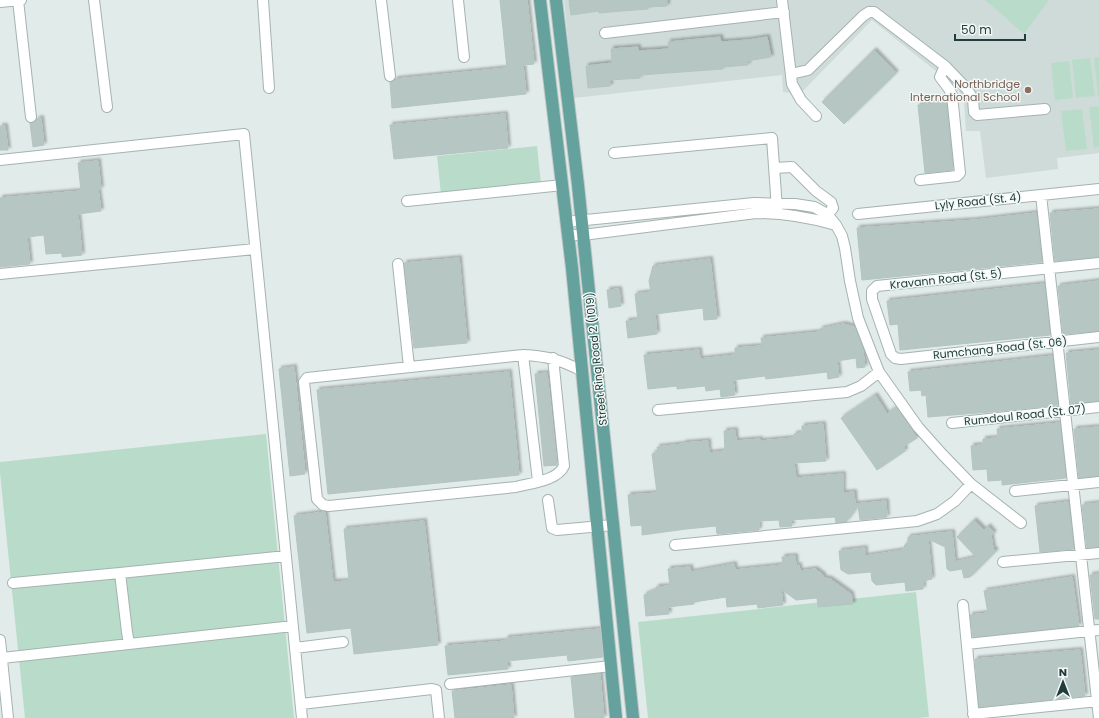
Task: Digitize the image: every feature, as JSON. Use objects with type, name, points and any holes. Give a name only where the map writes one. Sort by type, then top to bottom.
[{"type":"main road","name":"Street Ring Road 2 (1019)","points":[[540,0],[563,185],[616,718]]},
{"type":"main road","name":"Street Ring Road 2 (1019)","points":[[556,0],[582,220],[633,718]]},
{"type":"street","points":[[0,2],[19,0],[31,117]]},
{"type":"street","points":[[94,0],[107,108]]},
{"type":"street","points":[[263,0],[268,88]]},
{"type":"street","points":[[382,0],[390,76]]},
{"type":"street","points":[[458,0],[464,57]]},
{"type":"street","points":[[782,0],[792,84],[801,100],[816,116]]},
{"type":"street","points":[[605,33],[784,12]]},
{"type":"street","points":[[791,74],[808,70],[863,16],[869,12],[874,12],[945,66],[967,89],[973,99],[974,112],[977,116],[1045,109]]},
{"type":"street","points":[[920,180],[957,176],[960,173],[952,95],[940,77],[945,66]]},
{"type":"street","points":[[0,160],[244,134],[302,718]]},
{"type":"street","points":[[614,153],[772,138],[777,208]]},
{"type":"street","points":[[774,168],[788,167],[795,170],[816,191],[831,202],[833,208],[824,218]]},
{"type":"street","points":[[406,201],[563,185]]},
{"type":"street","name":"Lyly Road (St. 4)","points":[[858,214],[1099,189]]},
{"type":"street","points":[[1041,195],[1081,554],[1094,631],[1099,718]]},
{"type":"street","points":[[566,222],[754,203],[777,208]]},
{"type":"street","points":[[567,235],[583,235],[756,213],[795,204],[814,207],[824,218],[836,225],[842,236],[858,318],[879,372],[918,427],[971,484],[1021,523]]},
{"type":"street","points":[[0,274],[256,249]]},
{"type":"street","name":"Kravann Road (St. 5)","points":[[902,359],[895,358],[892,354],[872,299],[872,291],[877,286],[1099,263]]},
{"type":"street","points":[[398,264],[409,367]]},
{"type":"street","name":"Rumchang Road (St. 06)","points":[[902,359],[1099,337]]},
{"type":"street","points":[[553,358],[564,466],[554,477],[516,487],[329,506],[320,503],[317,499],[304,382],[308,378],[523,355],[553,358],[582,371]]},
{"type":"street","points":[[523,355],[538,482]]},
{"type":"street","points":[[658,410],[847,392],[861,386],[879,372]]},
{"type":"street","name":"Rumdoul Road (St. 07)","points":[[952,423],[1099,406]]},
{"type":"street","points":[[1015,491],[1099,482]]},
{"type":"street","points":[[675,545],[917,521],[937,514],[955,501],[971,484]]},
{"type":"street","points":[[548,500],[552,528],[557,530],[613,525]]},
{"type":"street","points":[[1003,562],[1099,552]]},
{"type":"street","points":[[13,583],[286,556]]},
{"type":"street","points":[[120,573],[129,644]]},
{"type":"street","points":[[963,605],[974,716],[1098,701]]},
{"type":"street","points":[[2,658],[293,626]]},
{"type":"street","points":[[967,644],[1094,631]]},
{"type":"street","points":[[0,640],[8,718]]},
{"type":"street","points":[[295,648],[343,642]]},
{"type":"street","points":[[450,684],[611,666]]},
{"type":"street","points":[[301,704],[432,689],[436,690],[439,718]]},
{"type":"shaded area","name":"Northbridge International School","points":[[564,0],[1099,0],[1099,153],[1057,158],[1058,169],[986,178],[980,131],[966,131],[964,99],[957,88],[872,20],[800,94],[783,92],[782,75],[574,98]]},
{"type":"green space","points":[[985,0],[1049,0],[1024,34]]},
{"type":"green space","points":[[1099,57],[1099,96],[1098,96],[1094,58]]},
{"type":"green space","points":[[1090,58],[1095,96],[1076,98],[1072,60]]},
{"type":"green space","points":[[1069,61],[1073,98],[1055,100],[1051,63]]},
{"type":"green space","points":[[1099,106],[1099,147],[1094,148],[1089,107]]},
{"type":"green space","points":[[1082,109],[1087,149],[1066,151],[1061,111]]},
{"type":"green space","points":[[537,146],[541,184],[441,194],[437,156]]},
{"type":"green space","points":[[266,434],[294,718],[25,718],[0,462]]},
{"type":"green space","points":[[916,592],[929,717],[648,718],[638,622]]},
{"type":"building","points":[[500,0],[527,0],[534,64],[523,65],[526,94],[392,108],[390,82],[396,79],[507,68]]},
{"type":"building","points":[[569,0],[667,0],[667,6],[599,13],[599,11],[571,15]]},
{"type":"building","points":[[720,37],[721,42],[767,37],[771,57],[747,61],[748,65],[723,67],[723,69],[640,75],[640,78],[610,80],[610,86],[588,88],[586,66],[612,63],[611,49],[638,47],[638,51],[669,49],[668,42]]},
{"type":"building","points":[[874,50],[896,73],[844,124],[822,102]]},
{"type":"building","points":[[946,102],[953,170],[925,173],[918,105]]},
{"type":"building","points":[[505,114],[508,148],[394,159],[390,125]]},
{"type":"building","points":[[41,118],[44,145],[33,147],[30,123]]},
{"type":"building","points":[[0,126],[5,126],[8,150],[0,150]]},
{"type":"building","points":[[98,161],[101,189],[98,189],[101,211],[78,214],[82,255],[62,257],[62,253],[46,254],[44,235],[27,237],[30,264],[0,267],[0,198],[81,191],[78,163]]},
{"type":"building","points":[[1099,209],[1099,257],[1055,261],[1050,213]]},
{"type":"building","points":[[1036,213],[1042,262],[862,280],[857,228],[976,220]]},
{"type":"building","points":[[459,258],[467,343],[414,348],[404,263]]},
{"type":"building","points":[[710,259],[717,319],[704,320],[703,308],[655,314],[657,334],[628,338],[626,321],[638,320],[635,294],[651,292],[649,281],[653,266]]},
{"type":"building","points":[[1099,281],[1099,331],[1063,334],[1058,286]]},
{"type":"building","points":[[1044,284],[1050,335],[900,350],[898,324],[890,325],[887,301]]},
{"type":"building","points":[[619,289],[621,306],[609,308],[607,290]]},
{"type":"building","points":[[843,324],[855,327],[862,345],[865,367],[857,368],[856,358],[837,361],[839,377],[828,379],[827,372],[766,379],[765,376],[733,380],[735,395],[721,397],[720,389],[706,391],[705,386],[677,389],[677,386],[648,389],[644,355],[699,350],[700,359],[735,355],[735,348],[762,346],[761,338],[820,332],[820,329]]},
{"type":"building","points":[[1099,350],[1099,401],[1071,404],[1066,353]]},
{"type":"building","points":[[1052,356],[1058,405],[928,417],[926,395],[922,396],[921,390],[910,391],[908,372]]},
{"type":"building","points":[[294,367],[305,474],[290,476],[279,369]]},
{"type":"building","points":[[509,372],[519,475],[328,494],[317,390]]},
{"type":"building","points":[[547,373],[557,465],[544,466],[535,374]]},
{"type":"building","points":[[875,395],[887,414],[896,407],[917,438],[904,446],[905,451],[877,470],[841,418]]},
{"type":"building","points":[[1060,423],[1066,478],[1002,485],[1002,480],[988,481],[987,469],[973,470],[971,446],[983,445],[983,439],[998,438],[997,429]]},
{"type":"building","points":[[823,424],[826,461],[794,463],[796,478],[843,474],[843,493],[854,492],[855,504],[886,501],[887,517],[860,520],[858,506],[846,522],[836,523],[835,517],[791,520],[792,526],[780,527],[779,520],[759,521],[759,530],[717,534],[716,526],[642,535],[642,525],[631,526],[628,495],[657,493],[652,454],[658,451],[657,447],[708,441],[709,453],[725,451],[724,431],[735,430],[736,441],[760,439],[760,441],[794,438],[794,434],[802,433],[802,426]]},
{"type":"building","points":[[1099,427],[1099,476],[1079,478],[1074,429]]},
{"type":"building","points":[[1068,502],[1074,549],[1040,552],[1035,506]]},
{"type":"building","points":[[1099,503],[1099,547],[1087,548],[1082,505]]},
{"type":"building","points":[[325,512],[333,582],[349,581],[344,529],[424,521],[438,645],[354,654],[351,628],[307,633],[294,516]]},
{"type":"building","points":[[974,520],[984,530],[988,526],[994,533],[991,536],[993,548],[996,551],[970,577],[964,578],[962,569],[950,571],[947,569],[945,547],[928,539],[932,579],[923,581],[923,589],[906,591],[905,582],[876,585],[872,581],[871,572],[848,574],[841,570],[839,551],[865,548],[865,556],[904,550],[904,546],[908,542],[908,537],[940,533],[952,532],[955,562],[976,557],[957,537]]},
{"type":"building","points":[[795,556],[796,566],[799,565],[800,571],[815,569],[823,575],[824,578],[830,579],[851,594],[853,604],[818,607],[817,598],[796,600],[781,589],[783,605],[758,608],[757,604],[727,607],[726,597],[694,602],[694,604],[668,607],[669,614],[646,616],[644,595],[656,590],[656,587],[670,586],[668,569],[690,567],[691,572],[734,564],[735,570],[783,565],[782,557]]},
{"type":"building","points":[[1099,574],[1099,619],[1095,619],[1090,575]]},
{"type":"building","points":[[1072,577],[1079,626],[973,637],[970,615],[988,613],[984,591]]},
{"type":"building","points":[[600,629],[603,657],[568,661],[567,655],[507,661],[508,669],[448,675],[445,646],[506,641],[506,638]]},
{"type":"building","points":[[1080,650],[1085,696],[979,707],[975,659]]},
{"type":"building","points":[[600,674],[604,718],[575,718],[571,677]]},
{"type":"building","points":[[511,685],[514,718],[455,718],[452,691]]},
{"type":"place","name":"Northbridge International School","points":[[1028,90]]}]
